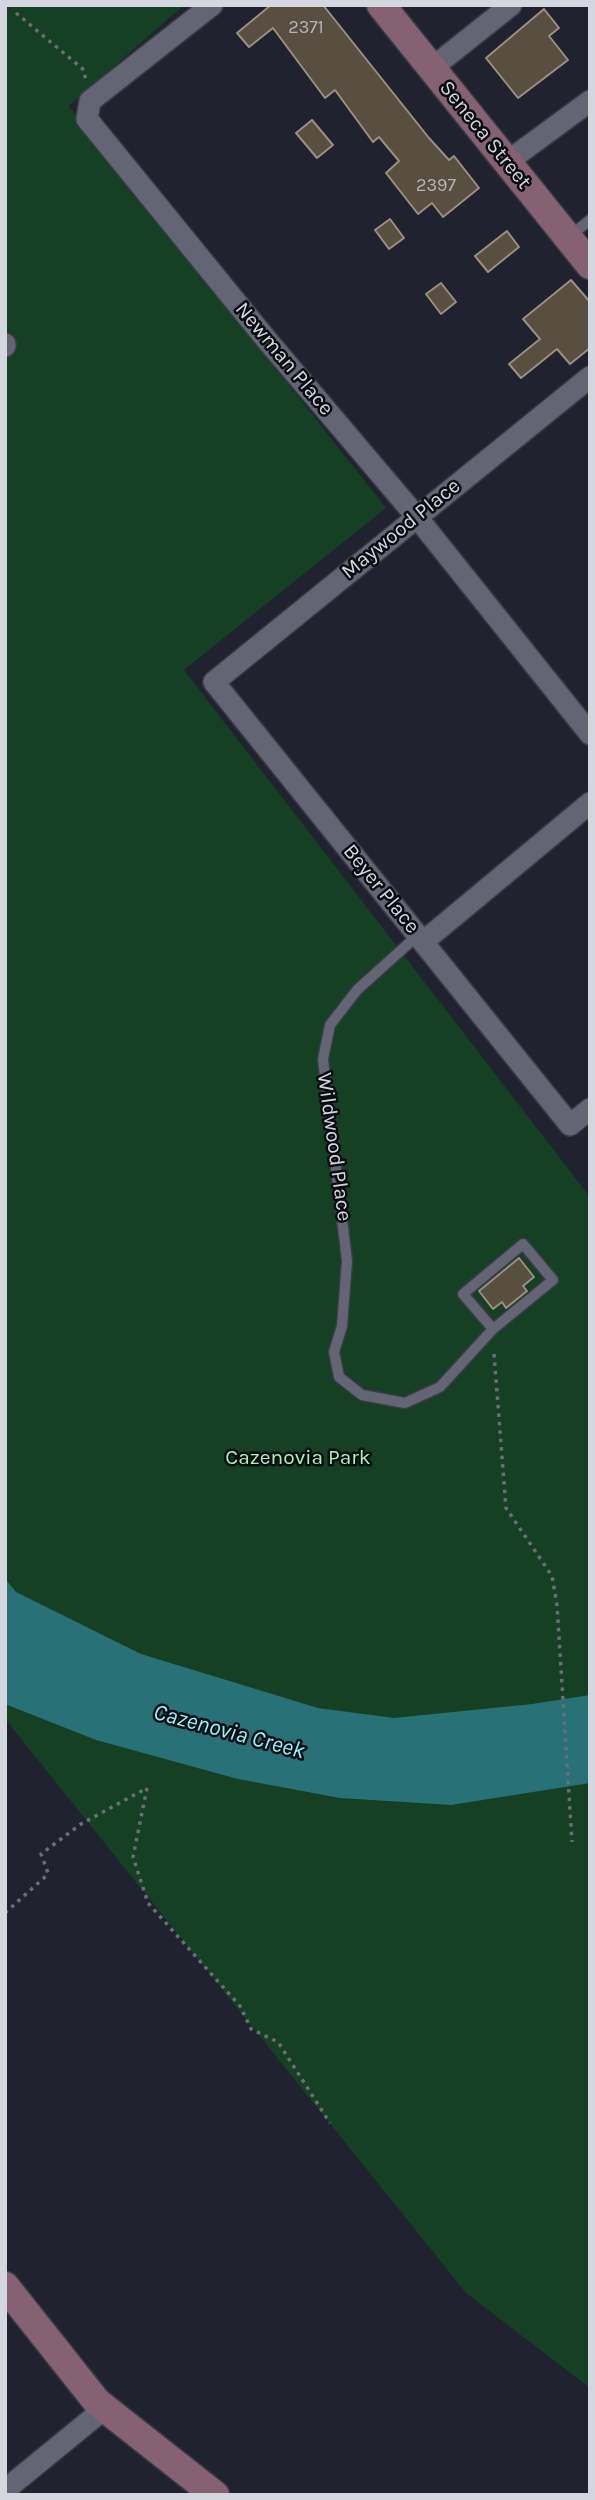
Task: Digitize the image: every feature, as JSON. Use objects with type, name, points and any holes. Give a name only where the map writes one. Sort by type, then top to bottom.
[{"type":"main road","name":"Seneca Street","points":[[381,5],[590,265]]},
{"type":"main road","points":[[5,2286],[104,2409],[215,2495]]},
{"type":"street","points":[[90,102],[212,5]]},
{"type":"street","points":[[432,68],[512,5]]},
{"type":"street","points":[[507,162],[590,101]]},
{"type":"street","name":"Newman Place","points":[[90,102],[87,119],[258,329],[416,516],[590,734]]},
{"type":"street","name":"Maywood Place","points":[[214,682],[590,377]]},
{"type":"street","name":"Beyer Place","points":[[214,682],[570,1125],[590,1109]]},
{"type":"street","name":"Wildwood Place","points":[[420,939],[590,803]]},
{"type":"street","points":[[5,2490],[104,2409]]},
{"type":"lane","points":[[568,237],[590,220]]},
{"type":"lane","name":"Wildwood Place","points":[[420,939],[357,990],[330,1025],[323,1059],[347,1261],[342,1326],[334,1352],[339,1377],[362,1395],[405,1403],[440,1387],[493,1329]]},
{"type":"lane","points":[[523,1244],[553,1280],[493,1329],[463,1294],[523,1244]]},
{"type":"path","points":[[16,13],[84,70],[90,102]]},
{"type":"path","points":[[494,1354],[506,1507],[552,1576],[557,1605],[572,1842]]},
{"type":"path","points":[[5,1913],[46,1876],[48,1872],[41,1854],[82,1824],[147,1788],[133,1857],[148,1902],[240,2006],[251,2029],[278,2042],[330,2123]]},
{"type":"green space","name":"Cazenovia Park","points":[[5,5],[184,5],[69,106],[386,508],[184,670],[590,1197],[590,2388],[466,2293],[5,1719]]},
{"type":"water","name":"Cazenovia Creek","points":[[5,1579],[16,1592],[141,1654],[318,1708],[394,1718],[532,1704],[590,1695],[590,1783],[451,1805],[340,1798],[238,1779],[96,1740],[5,1704]]},
{"type":"building","points":[[271,5],[323,5],[429,138],[449,160],[454,156],[479,188],[443,217],[432,203],[418,214],[386,173],[399,161],[379,137],[373,142],[335,90],[325,98],[273,28],[249,47],[237,33]]},
{"type":"building","points":[[544,9],[559,28],[549,36],[568,60],[518,98],[486,58]]},
{"type":"building","points":[[312,120],[333,145],[317,158],[296,133]]},
{"type":"building","points":[[390,219],[404,238],[389,249],[375,230]]},
{"type":"building","points":[[507,231],[519,247],[488,272],[475,256]]},
{"type":"building","points":[[571,280],[590,302],[590,348],[570,364],[557,349],[521,378],[509,364],[540,339],[523,319]]},
{"type":"building","points":[[441,283],[456,302],[441,314],[426,294]]},
{"type":"building","points":[[519,1258],[534,1277],[523,1286],[527,1291],[506,1308],[502,1302],[493,1309],[479,1291]]}]
